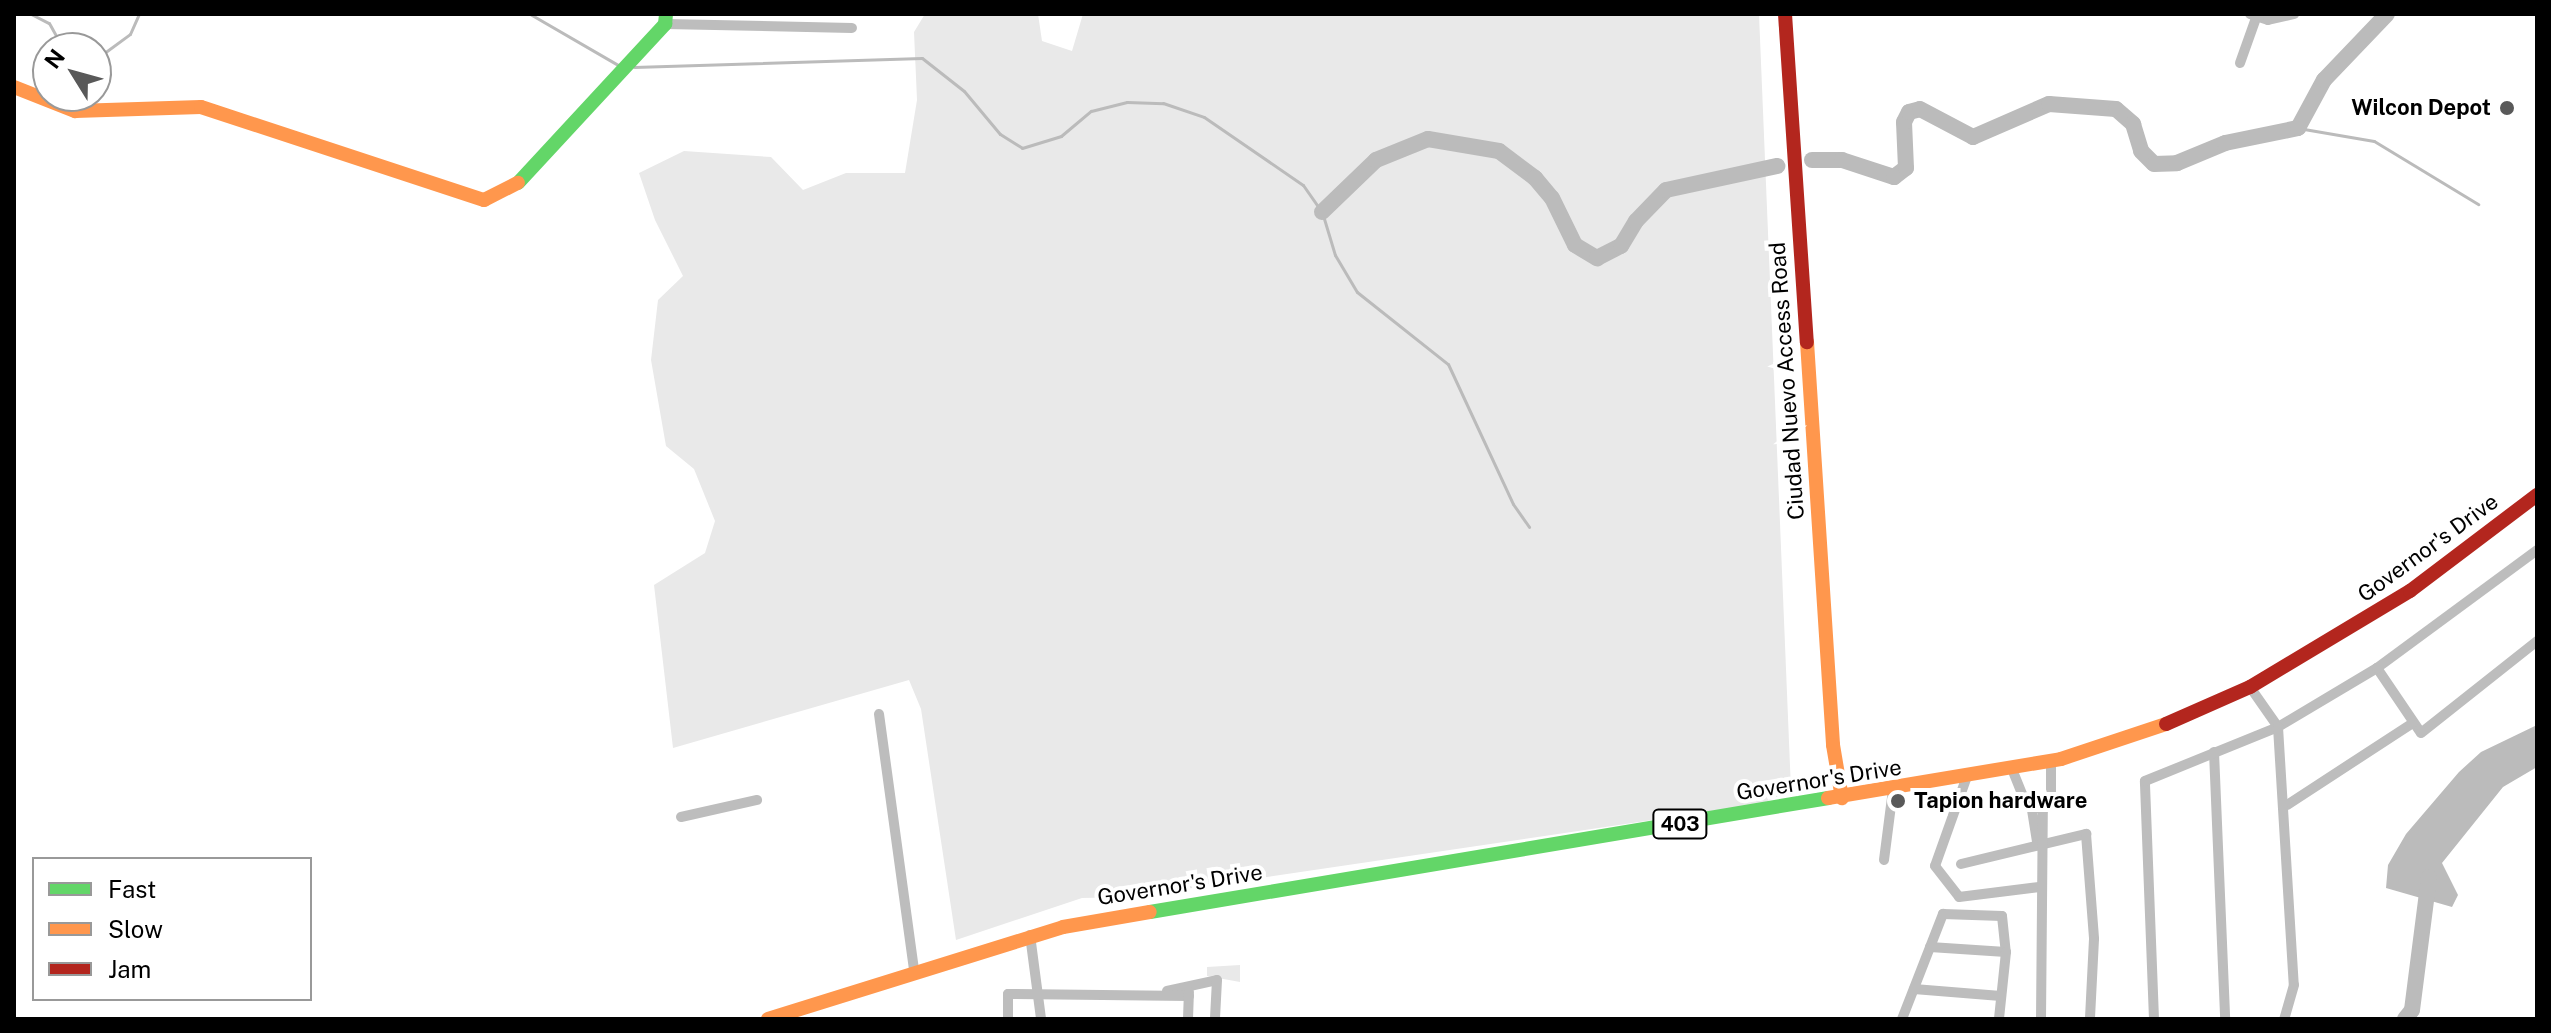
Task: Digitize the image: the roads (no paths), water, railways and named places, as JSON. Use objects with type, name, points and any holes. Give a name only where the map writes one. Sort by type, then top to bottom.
[{"type":"main road","name":"Ciudad Nuevo Access Road","points":[[1785,14],[1837,799]]},
{"type":"main road","points":[[14,87],[75,111],[201,107],[484,200],[512,189],[626,66],[665,19]]},
{"type":"main road","name":"Governor's Drive","points":[[768,1019],[1030,935],[1966,779],[2051,761],[2151,730],[2250,687],[2410,591],[2537,495]]},
{"type":"street","points":[[2240,63],[2253,16],[2294,14]]},
{"type":"street","points":[[665,19],[852,28]]},
{"type":"street","points":[[2154,1019],[2145,781],[2278,727],[2377,668],[2537,550]]},
{"type":"street","points":[[2377,668],[2421,733],[2537,641]]},
{"type":"street","points":[[2250,687],[2278,727],[2287,805],[2294,985],[2284,1019]]},
{"type":"street","points":[[879,714],[914,971]]},
{"type":"street","points":[[2287,805],[2413,723]]},
{"type":"street","points":[[2214,752],[2225,1019]]},
{"type":"street","points":[[2037,810],[2051,799],[2051,761]]},
{"type":"street","points":[[2012,769],[2017,790],[2037,810],[2041,1019]]},
{"type":"street","points":[[1966,779],[1935,866],[1959,897],[2039,887]]},
{"type":"street","points":[[1884,860],[1893,790]]},
{"type":"street","points":[[681,817],[757,800]]},
{"type":"street","points":[[1961,864],[2086,834],[2094,939],[2090,1019]]},
{"type":"street","points":[[1902,1019],[1943,914],[2002,916],[2006,952],[1999,1019]]},
{"type":"street","points":[[1030,935],[1041,1019]]},
{"type":"street","points":[[1930,947],[2006,952]]},
{"type":"street","points":[[1008,1019],[1008,994],[1147,995],[1189,991],[1217,980],[1215,1019]]},
{"type":"street","points":[[1914,989],[2001,996]]},
{"type":"street","points":[[1188,1019],[1189,991]]},
{"type":"waterway","points":[[31,14],[49,23],[54,32]]},
{"type":"waterway","points":[[112,47],[130,34],[139,14]]},
{"type":"waterway","points":[[530,14],[618,65]]},
{"type":"waterway","points":[[1812,160],[1842,160],[1894,177],[1906,168],[1904,122],[1909,112],[1920,109],[1973,137],[2049,104],[2116,109],[2133,124],[2141,151],[2154,164],[2177,163],[2225,143],[2298,128],[2324,80],[2387,14]]},
{"type":"waterway","points":[[634,67],[922,58],[964,91],[1000,134],[1022,148],[1061,136],[1091,111],[1127,102],[1163,103],[1204,117],[1303,185],[1322,212],[1335,255],[1357,292],[1448,364],[1513,504],[1529,527]]},
{"type":"waterway","points":[[2298,128],[2374,141],[2478,204]]},
{"type":"waterway","points":[[1322,212],[1376,160],[1428,139],[1499,151],[1535,178],[1552,198],[1575,245],[1597,258],[1621,246],[1636,221],[1666,190],[1777,166]]},
{"type":"waterway","points":[[2405,1019],[2412,1010],[2429,877]]},
{"type":"place","name":"Wilcon Depot","points":[[2507,108]]},
{"type":"place","name":"Tapion hardware","points":[[1898,801]]}]
